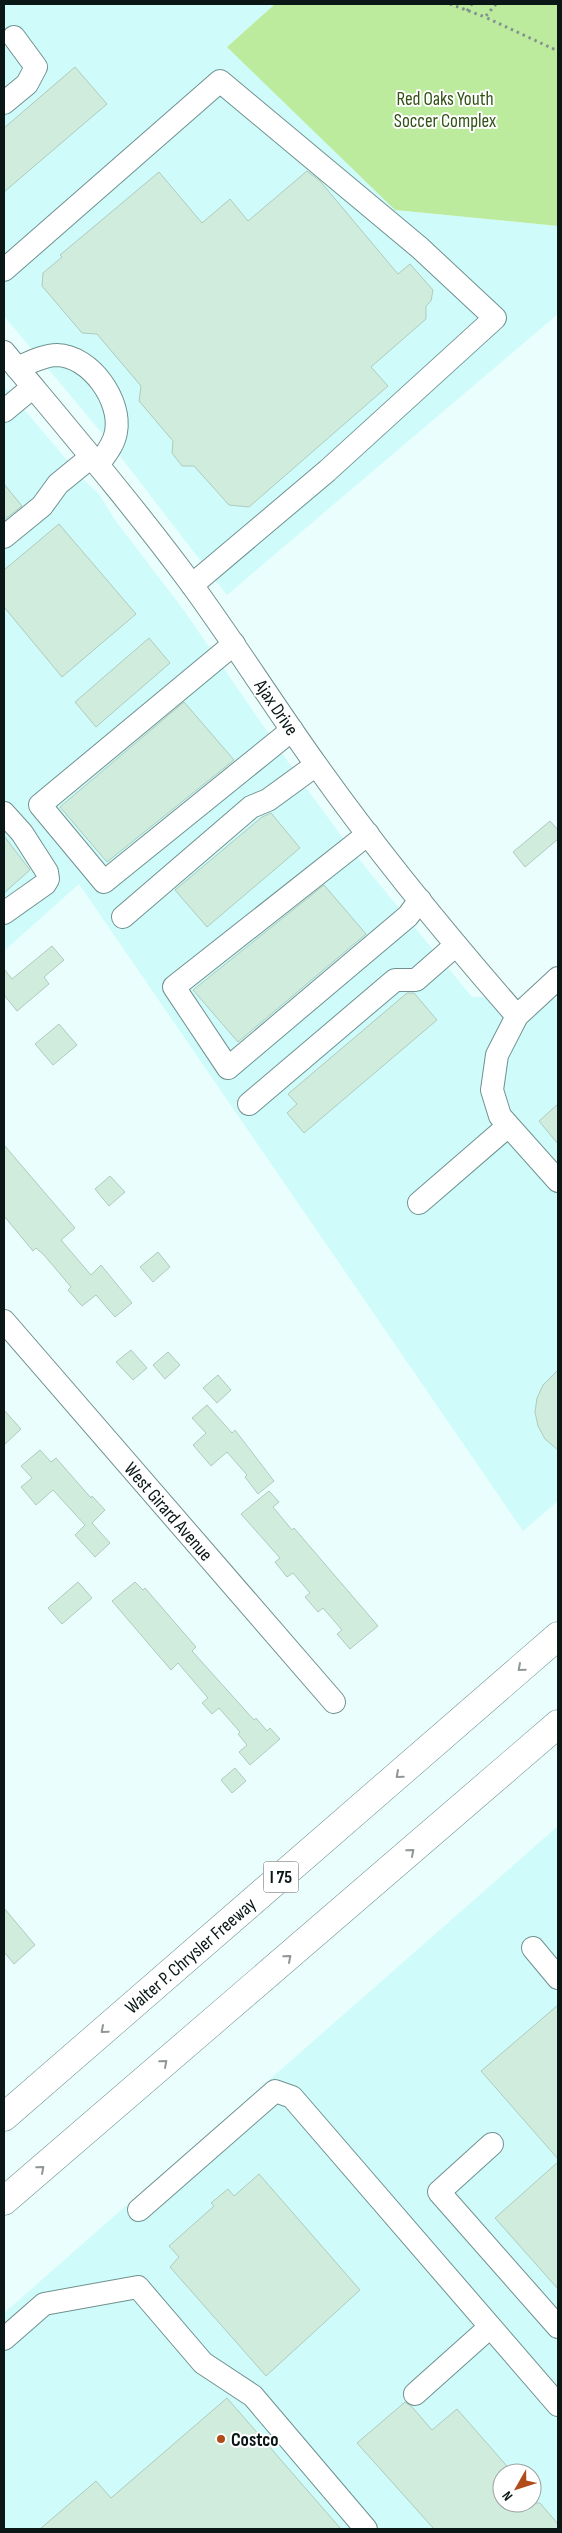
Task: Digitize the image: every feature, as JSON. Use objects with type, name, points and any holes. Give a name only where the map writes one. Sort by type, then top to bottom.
[{"type":"highway","name":"Walter P. Chrysler Freeway","points":[[4,2117],[558,1636]]},
{"type":"highway","points":[[4,2201],[558,1724]]},
{"type":"street","points":[[4,102],[27,84],[36,67],[14,37]]},
{"type":"street","points":[[4,270],[220,80],[420,248],[495,318],[327,471],[192,585]]},
{"type":"street","points":[[4,537],[42,506],[58,484],[110,449],[116,433],[118,413],[110,395],[97,375],[84,366],[57,355],[10,360]]},
{"type":"street","name":"Ajax Drive","points":[[10,360],[94,461],[192,585],[316,765],[368,834],[456,945],[517,1016]]},
{"type":"street","points":[[4,411],[33,387]]},
{"type":"street","points":[[234,644],[40,805],[104,882],[292,730]]},
{"type":"street","points":[[123,917],[252,807],[268,800],[316,765]]},
{"type":"street","points":[[4,813],[22,833],[48,878],[45,884],[4,913]]},
{"type":"street","points":[[368,834],[174,987],[228,1068],[408,916],[420,900]]},
{"type":"street","points":[[250,1104],[395,980],[416,980],[456,945]]},
{"type":"street","points":[[558,978],[517,1016],[496,1055],[492,1090],[500,1116],[558,1181]]},
{"type":"street","points":[[534,1001],[558,1004]]},
{"type":"street","points":[[419,1203],[508,1126]]},
{"type":"street","name":"West Girard Avenue","points":[[4,1321],[334,1702]]},
{"type":"street","points":[[533,1948],[558,1978]]},
{"type":"street","points":[[139,2210],[275,2090],[292,2097],[558,2405]]},
{"type":"street","points":[[492,2144],[439,2192],[558,2327]]},
{"type":"street","points":[[4,2338],[44,2304],[138,2287],[203,2363],[253,2396],[366,2529]]},
{"type":"street","points":[[414,2394],[490,2327]]},
{"type":"path","points":[[450,4],[468,10],[558,50]]},
{"type":"path","points":[[468,10],[472,4]]},
{"type":"path","points":[[484,17],[496,4]]},
{"type":"shaded area","points":[[4,4],[275,4],[228,46],[395,210],[558,226],[558,314],[227,595],[106,438],[4,316]]},
{"type":"shaded area","points":[[4,386],[85,481],[99,494],[115,520],[183,609],[306,788],[358,858],[472,997],[558,999],[558,1501],[523,1531],[79,884],[4,951]]},
{"type":"shaded area","points":[[558,1826],[558,2529],[4,2529],[4,2313]]},
{"type":"green space","name":"Red Oaks Youth Soccer Complex","points":[[275,4],[558,4],[558,226],[395,210],[227,47]]},
{"type":"building","points":[[75,67],[107,104],[4,192],[4,128]]},
{"type":"building","points":[[307,171],[320,181],[398,274],[410,264],[433,290],[431,301],[426,306],[426,319],[371,367],[388,386],[249,507],[229,505],[194,466],[182,466],[172,453],[173,441],[139,401],[141,386],[97,334],[82,333],[42,286],[43,273],[62,257],[60,255],[159,172],[202,223],[230,199],[248,221]]},
{"type":"building","points":[[4,484],[22,506],[4,520]]},
{"type":"building","points":[[59,524],[136,614],[62,677],[4,607],[4,570]]},
{"type":"building","points":[[149,638],[170,663],[96,727],[75,702]]},
{"type":"building","points":[[184,702],[234,760],[107,862],[60,807]]},
{"type":"building","points":[[271,813],[300,848],[207,927],[175,890],[262,817]]},
{"type":"building","points":[[550,821],[558,830],[558,839],[525,867],[513,852]]},
{"type":"building","points":[[4,836],[30,870],[4,893]]},
{"type":"building","points":[[324,885],[366,934],[238,1042],[193,990]]},
{"type":"building","points":[[52,946],[64,960],[44,977],[49,984],[17,1011],[4,995],[4,969],[12,979]]},
{"type":"building","points":[[407,993],[414,993],[437,1020],[304,1133],[287,1113],[297,1104],[288,1094]]},
{"type":"building","points":[[59,1024],[77,1045],[53,1065],[35,1044]]},
{"type":"building","points":[[558,1104],[558,1144],[539,1121]]},
{"type":"building","points":[[4,1145],[75,1228],[61,1240],[91,1275],[101,1265],[132,1303],[115,1317],[96,1295],[82,1306],[68,1290],[71,1287],[44,1255],[36,1248],[33,1251],[4,1216]]},
{"type":"building","points":[[110,1176],[125,1192],[109,1206],[95,1189]]},
{"type":"building","points":[[158,1252],[170,1267],[153,1282],[140,1267]]},
{"type":"building","points":[[131,1350],[147,1368],[133,1380],[116,1362]]},
{"type":"building","points":[[168,1352],[180,1365],[165,1379],[153,1365]]},
{"type":"building","points":[[558,1370],[558,1450],[545,1439],[538,1426],[535,1412],[537,1398],[543,1385]]},
{"type":"building","points":[[218,1375],[231,1390],[217,1403],[203,1388]]},
{"type":"building","points":[[207,1405],[232,1433],[235,1430],[274,1481],[258,1494],[245,1477],[247,1475],[227,1452],[211,1466],[193,1445],[206,1433],[192,1418]]},
{"type":"building","points":[[4,1410],[21,1429],[4,1445]]},
{"type":"building","points":[[40,1450],[51,1462],[56,1458],[91,1498],[92,1496],[105,1510],[92,1523],[110,1543],[95,1557],[75,1535],[85,1525],[53,1490],[36,1505],[21,1487],[32,1478],[21,1466]]},
{"type":"building","points":[[269,1491],[279,1502],[273,1507],[292,1530],[294,1528],[378,1626],[350,1649],[337,1634],[342,1630],[323,1608],[318,1612],[305,1597],[310,1593],[293,1573],[287,1577],[275,1562],[280,1558],[241,1514]]},
{"type":"building","points":[[78,1582],[92,1598],[62,1624],[48,1608]]},
{"type":"building","points":[[135,1582],[143,1590],[145,1588],[196,1647],[192,1651],[254,1720],[256,1718],[267,1731],[270,1728],[280,1739],[250,1765],[239,1752],[247,1745],[238,1734],[240,1732],[219,1708],[212,1714],[202,1703],[208,1698],[178,1663],[171,1670],[112,1601]]},
{"type":"building","points":[[235,1768],[246,1781],[232,1793],[221,1780]]},
{"type":"building","points":[[4,1908],[35,1945],[14,1964],[4,1952]]},
{"type":"building","points":[[558,2005],[558,2159],[481,2071]]},
{"type":"building","points":[[558,2162],[558,2289],[495,2218]]},
{"type":"building","points":[[259,2174],[360,2290],[266,2376],[170,2267],[179,2257],[169,2246],[214,2206],[211,2203],[228,2189],[234,2196]]},
{"type":"building","name":"Costco","points":[[227,2398],[341,2529],[40,2529],[96,2481],[111,2498]]},
{"type":"building","points":[[405,2402],[412,2407],[432,2430],[457,2409],[504,2463],[492,2463],[492,2513],[542,2513],[542,2505],[558,2524],[558,2529],[434,2529],[357,2443]]},
{"type":"place","name":"Costco","points":[[221,2439]]}]
